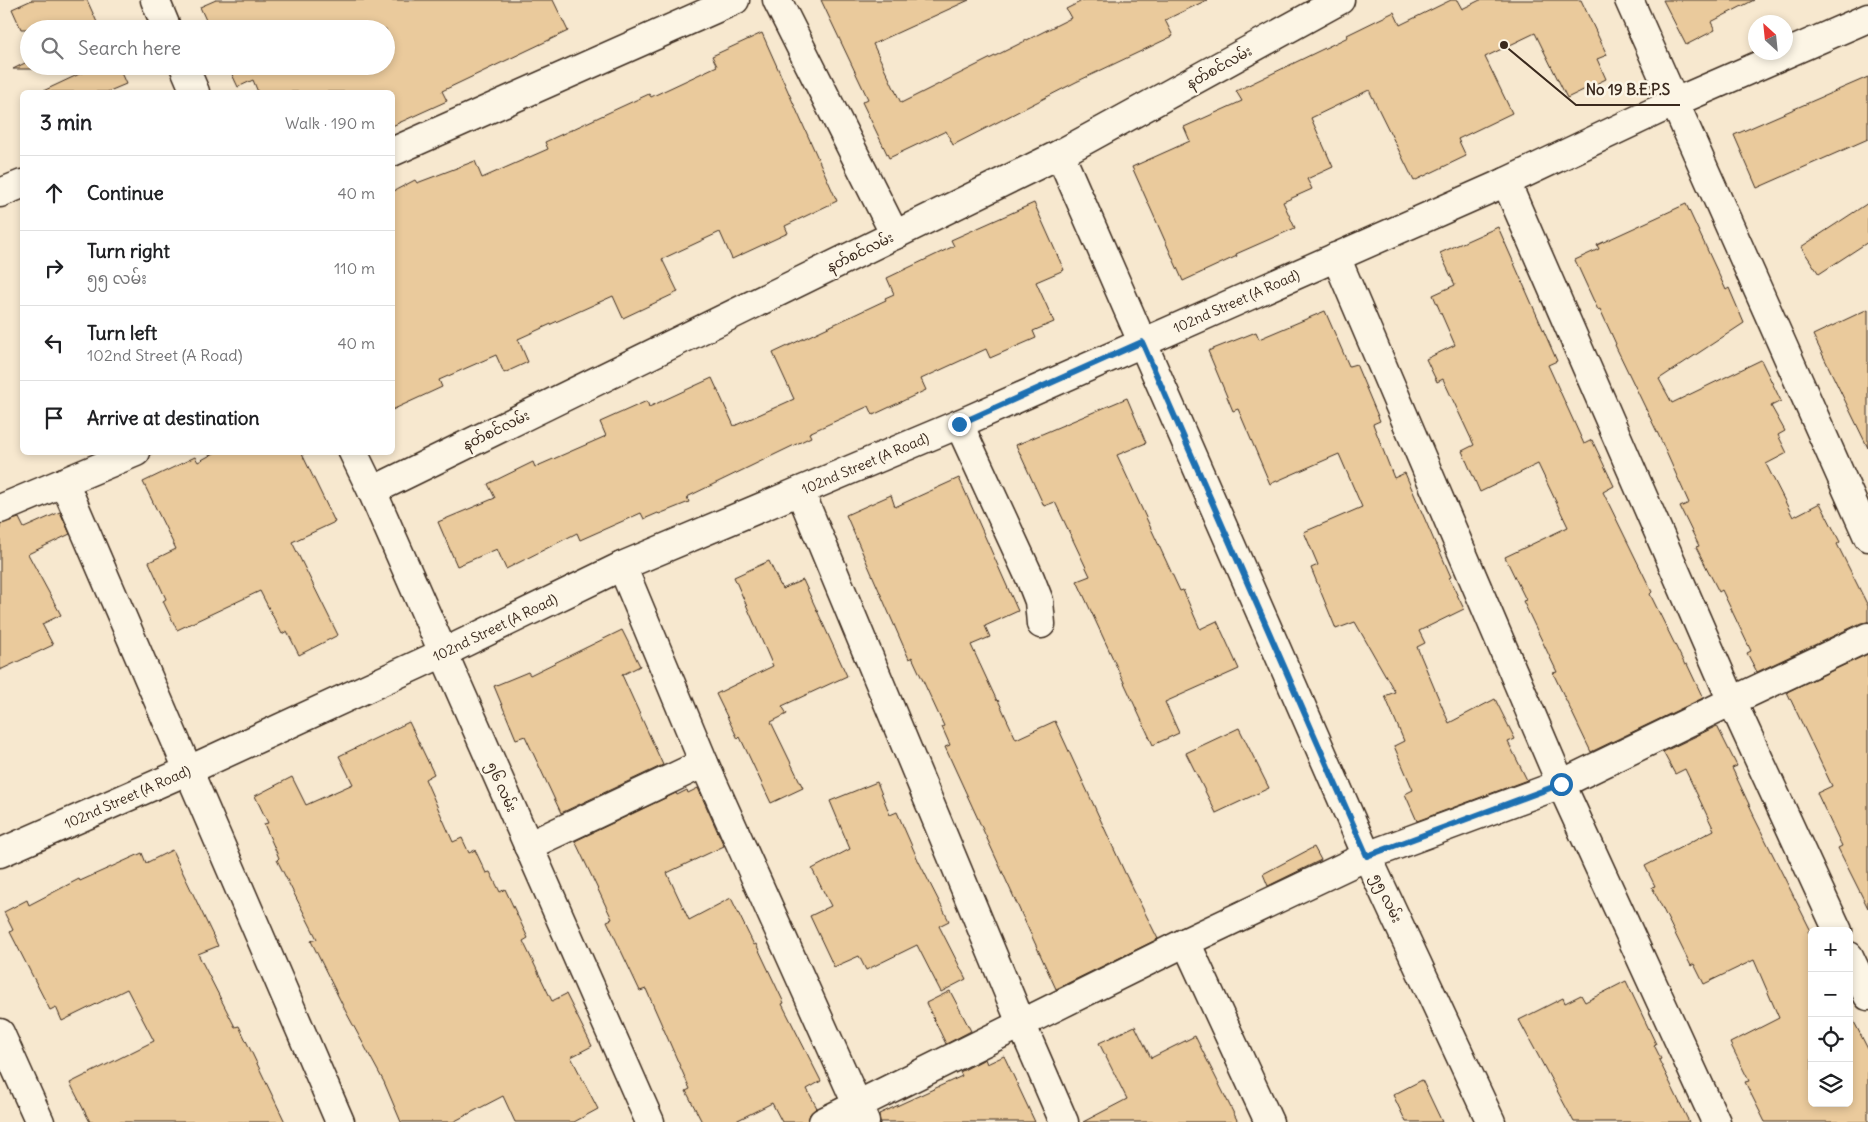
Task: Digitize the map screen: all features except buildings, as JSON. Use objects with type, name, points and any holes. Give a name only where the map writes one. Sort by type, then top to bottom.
[{"type":"street","points":[[155,0],[163,20]]},
{"type":"street","points":[[395,151],[735,0]]},
{"type":"street","points":[[778,0],[895,235]]},
{"type":"street","name":"နတ်စင်လမ်း","points":[[372,491],[1060,154],[1340,0]]},
{"type":"street","points":[[1628,0],[1868,537]]},
{"type":"street","name":"102nd Street (A Road)","points":[[0,853],[189,770],[443,654],[622,566],[959,424],[1336,258],[1506,182],[1673,103],[1868,18]]},
{"type":"street","points":[[188,75],[194,90]]},
{"type":"street","name":"၅၅ လမ်း","points":[[1060,154],[1367,856],[1491,1122]]},
{"type":"street","points":[[1506,182],[1732,701],[1836,927]]},
{"type":"street","points":[[0,193],[20,185]]},
{"type":"street","points":[[1336,258],[1561,784],[1716,1122]]},
{"type":"street","points":[[959,424],[1030,578],[1039,601],[1041,624]]},
{"type":"street","points":[[0,509],[129,455]]},
{"type":"street","name":"၅၆ လမ်း","points":[[355,455],[650,1122]]},
{"type":"street","points":[[64,482],[340,1122]]},
{"type":"street","points":[[800,491],[1064,1122]]},
{"type":"street","points":[[622,566],[704,763],[861,1114]]},
{"type":"street","points":[[823,1122],[861,1114],[1021,1023],[1367,856],[1561,784],[1732,701],[1868,638]]},
{"type":"street","points":[[528,846],[704,763]]},
{"type":"street","points":[[1186,942],[1269,1122]]},
{"type":"street","points":[[1853,964],[1868,996]]},
{"type":"street","points":[[0,1033],[40,1122]]},
{"type":"place","name":"No 19 B.E.P.S","points":[[1504,45]]},
{"type":"route","points":[[959,424],[1142,342],[1367,856],[1561,784]]}]
